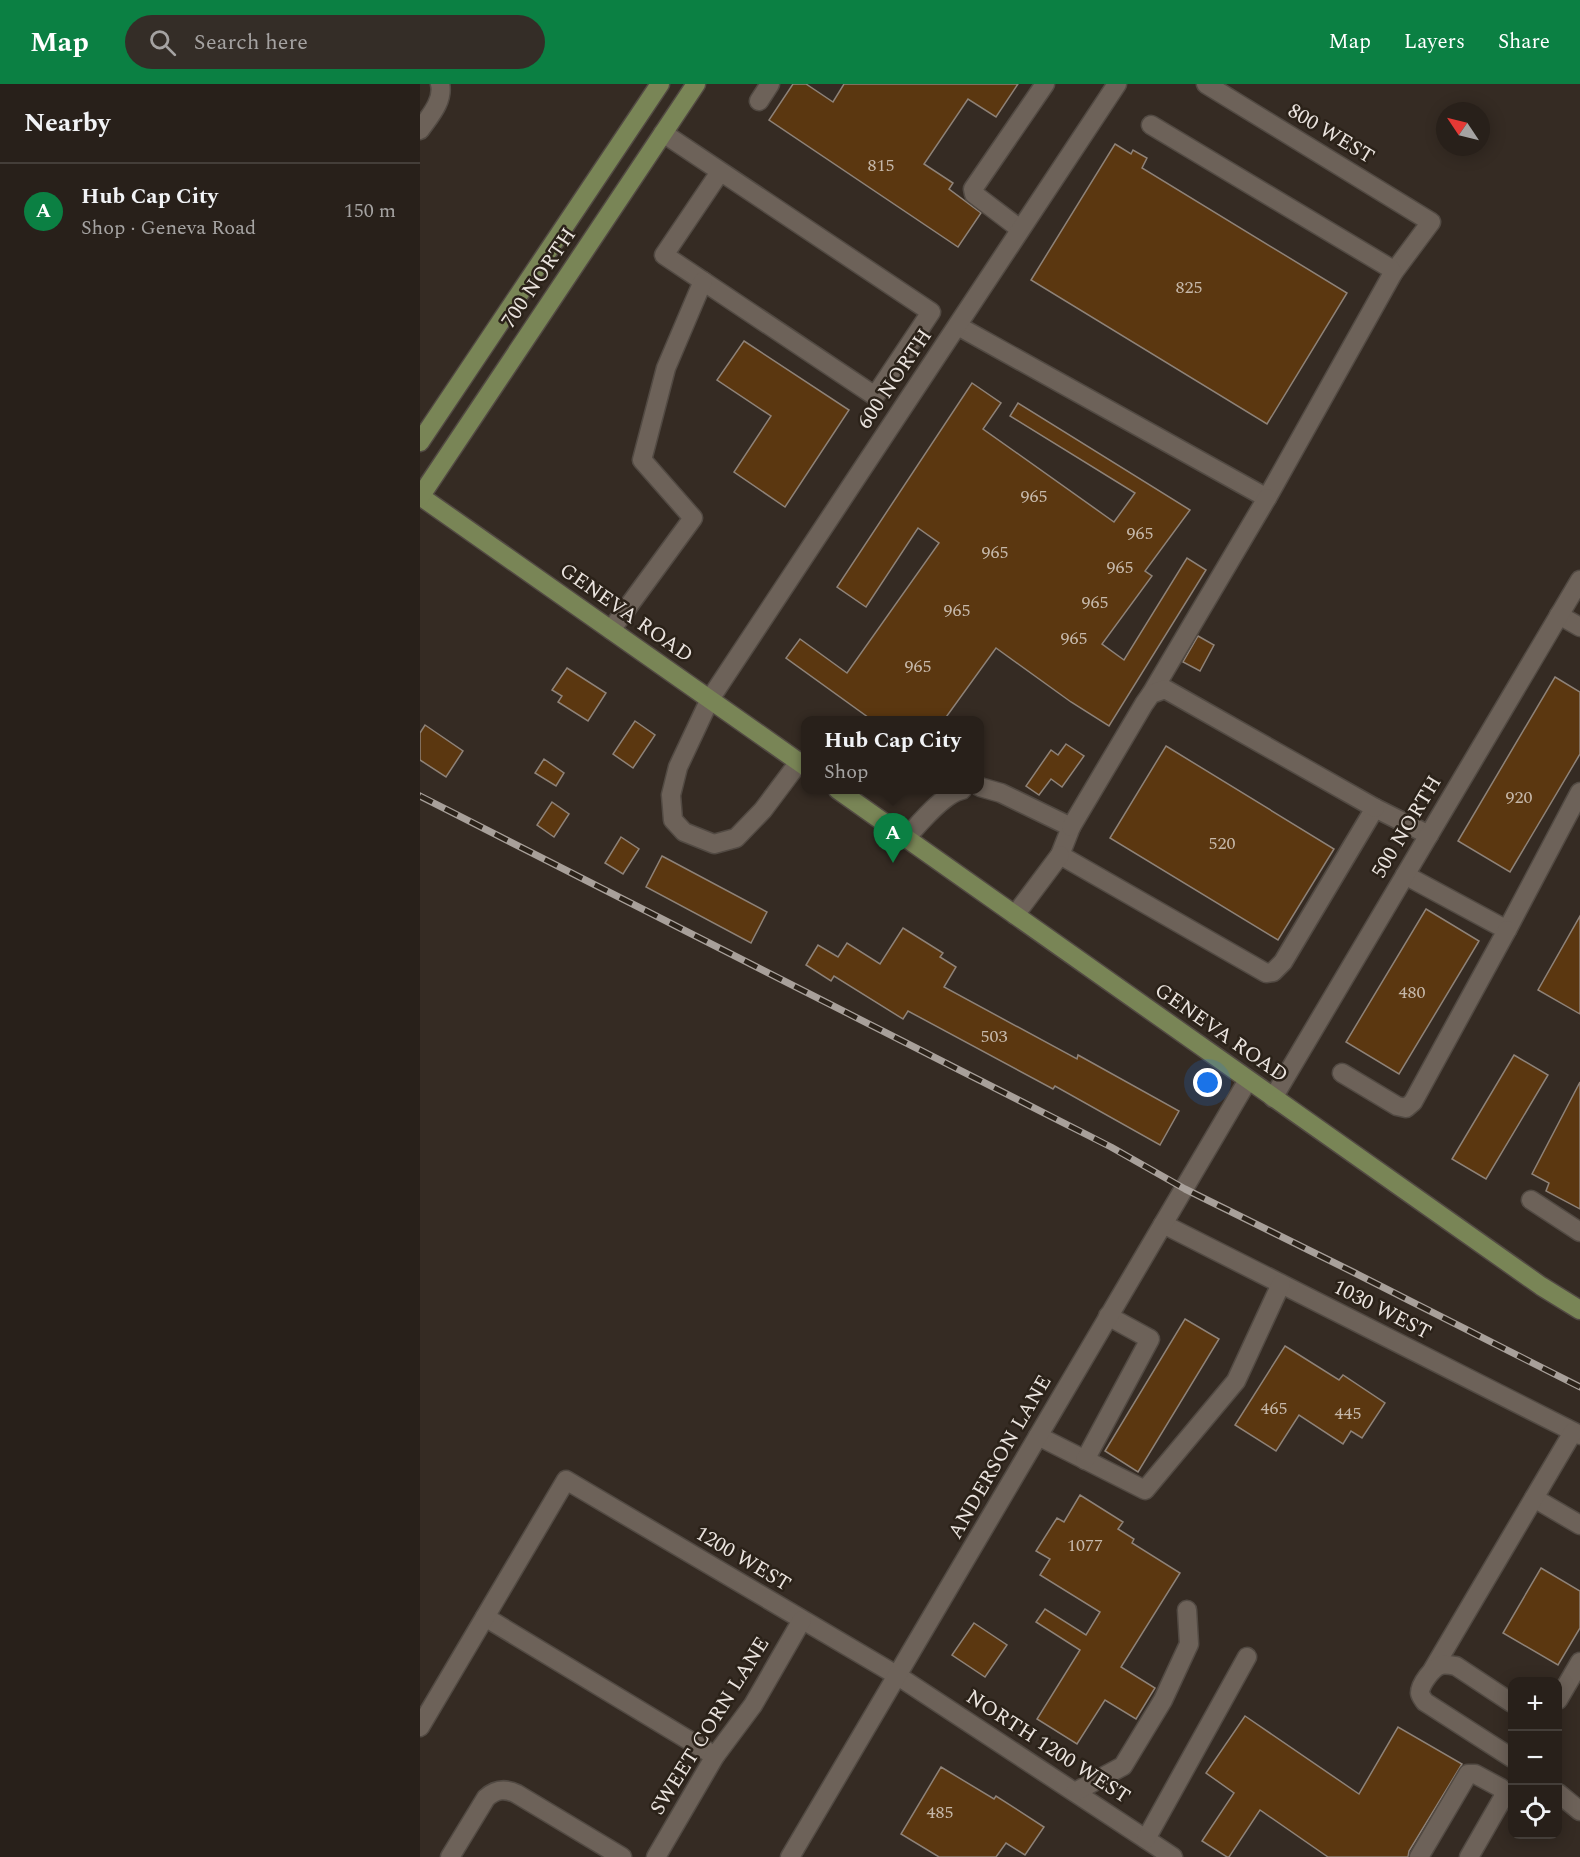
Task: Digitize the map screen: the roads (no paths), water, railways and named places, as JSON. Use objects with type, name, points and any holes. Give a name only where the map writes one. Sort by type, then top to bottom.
[{"type":"main road","name":"700 NORTH","points":[[420,442],[660,84]]},
{"type":"main road","name":"700 NORTH","points":[[420,496],[696,84]]},
{"type":"main road","name":"GENEVA ROAD","points":[[420,496],[801,764]]},
{"type":"main road","name":"GENEVA ROAD","points":[[845,794],[1273,1098],[1580,1310]]},
{"type":"street","points":[[420,130],[440,100],[442,87],[440,84]]},
{"type":"street","points":[[759,101],[770,84]]},
{"type":"street","points":[[1020,229],[974,194],[973,189],[1045,84]]},
{"type":"street","name":"600 NORTH","points":[[801,767],[736,838],[714,844],[684,832],[673,820],[671,795],[678,767],[710,699],[1117,84]]},
{"type":"street","name":"800 WEST","points":[[1206,84],[1431,222],[1393,273]]},
{"type":"street","points":[[1015,915],[1060,855],[1071,827],[1267,498],[1393,273],[1390,268],[1151,125]]},
{"type":"street","points":[[663,133],[931,312],[875,396],[664,255],[720,172]]},
{"type":"street","points":[[611,630],[693,518],[642,460],[666,368],[703,281]]},
{"type":"street","points":[[958,326],[1267,498]]},
{"type":"street","name":"500 NORTH","points":[[1273,1098],[1580,580]]},
{"type":"street","points":[[1559,615],[1580,627]]},
{"type":"street","points":[[1152,694],[1165,689],[1375,808],[1429,835]]},
{"type":"street","points":[[984,788],[1001,793],[1071,827]]},
{"type":"street","points":[[1342,1073],[1397,1107],[1406,1108],[1413,1102],[1580,792]]},
{"type":"street","points":[[906,838],[940,803],[952,794]]},
{"type":"street","points":[[1060,855],[1266,973],[1273,972],[1283,962],[1375,808]]},
{"type":"street","points":[[1405,874],[1507,930]]},
{"type":"street","name":"ANDERSON LANE","points":[[790,1857],[1248,1080]]},
{"type":"street","points":[[1531,1200],[1580,1232]]},
{"type":"street","name":"1030 WEST","points":[[1163,1224],[1576,1434]]},
{"type":"street","points":[[1038,1436],[1145,1490],[1236,1381],[1281,1284]]},
{"type":"street","points":[[1085,1460],[1150,1340],[1108,1316]]},
{"type":"street","points":[[1508,1755],[1425,1702],[1420,1694],[1421,1689],[1534,1498],[1576,1434]]},
{"type":"street","name":"1200 WEST","points":[[485,1617],[566,1480],[898,1676]]},
{"type":"street","points":[[1534,1498],[1580,1526]]},
{"type":"street","points":[[1076,1792],[1123,1766],[1163,1700],[1188,1644],[1187,1610]]},
{"type":"street","points":[[420,1727],[485,1617],[715,1756]]},
{"type":"street","name":"SWEET CORN LANE","points":[[656,1857],[715,1756],[747,1714],[802,1620]]},
{"type":"street","points":[[1146,1839],[1247,1657]]},
{"type":"street","points":[[1562,1692],[1580,1662]]},
{"type":"street","points":[[1433,1669],[1440,1665],[1456,1666],[1508,1700]]},
{"type":"street","name":"NORTH 1200 WEST","points":[[898,1676],[1173,1857]]},
{"type":"street","points":[[1419,1857],[1468,1774],[1475,1774],[1501,1788],[1504,1796],[1469,1857]]},
{"type":"street","points":[[450,1857],[486,1798],[493,1792],[503,1790],[517,1794],[622,1857]]},
{"type":"street","points":[[1562,1797],[1580,1811]]},
{"type":"railway","points":[[420,796],[1111,1147],[1185,1189],[1580,1387]]},
{"type":"place","name":"Hub Cap City","points":[[893,863]]}]
